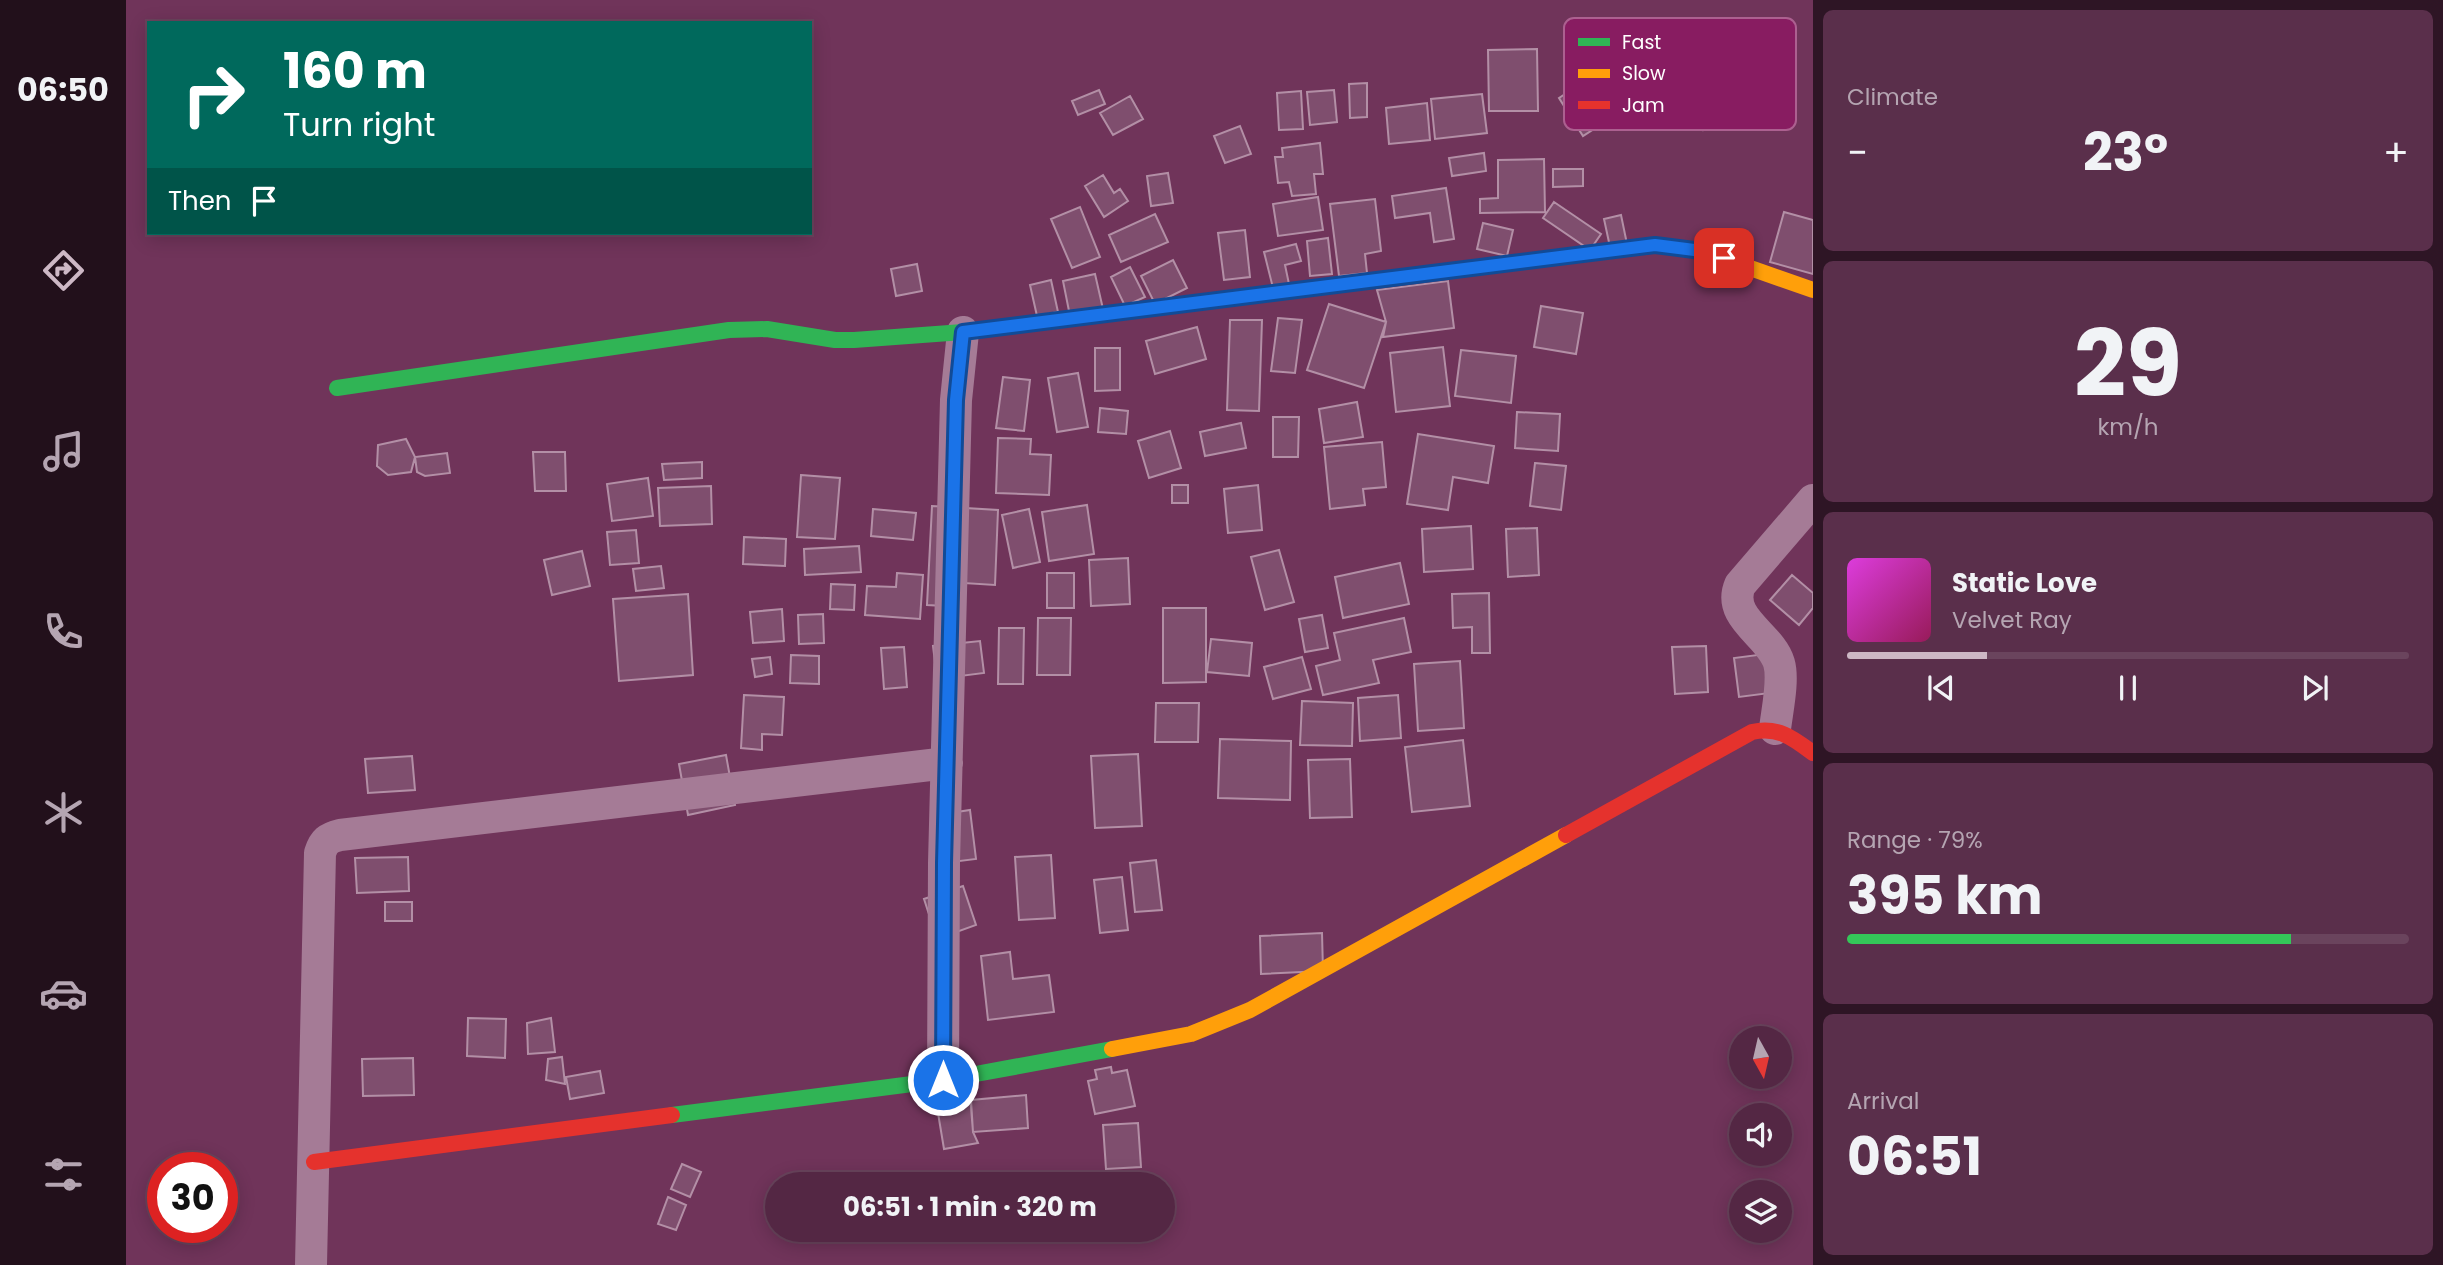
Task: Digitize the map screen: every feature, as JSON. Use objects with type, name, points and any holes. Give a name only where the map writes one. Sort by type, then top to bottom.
[{"type":"street","points":[[337,388],[729,330],[767,329],[835,340],[963,332],[1655,245],[1702,251],[1813,290]]},
{"type":"street","points":[[943,1080],[956,400],[963,332]]},
{"type":"street","points":[[1775,729],[1780,663],[1741,612],[1737,594],[1740,585],[1813,500]]},
{"type":"street","points":[[314,1161],[943,1080],[1180,1036],[1222,1024],[1324,971],[1752,732],[1763,728],[1785,732],[1813,753]]},
{"type":"street","points":[[311,1265],[320,853],[323,843],[330,838],[947,763]]},
{"type":"building","points":[[1537,49],[1538,111],[1489,111],[1488,50]]},
{"type":"building","points":[[1367,83],[1367,117],[1350,118],[1349,84]]},
{"type":"building","points":[[1099,90],[1105,104],[1078,115],[1072,101]]},
{"type":"building","points":[[1334,90],[1337,122],[1310,125],[1307,92]]},
{"type":"building","points":[[1301,91],[1303,129],[1279,130],[1277,93]]},
{"type":"building","points":[[1482,94],[1487,133],[1435,139],[1431,99]]},
{"type":"building","points":[[1130,96],[1143,119],[1113,135],[1100,113]]},
{"type":"building","points":[[1427,103],[1430,140],[1389,144],[1386,108]]},
{"type":"building","points":[[1240,126],[1251,154],[1225,163],[1214,136]]},
{"type":"building","points":[[1579,130],[1592,130],[1583,136]]},
{"type":"building","points":[[1320,143],[1323,174],[1314,174],[1316,194],[1292,196],[1289,182],[1278,183],[1275,157],[1283,157],[1282,148]]},
{"type":"building","points":[[1484,153],[1486,171],[1452,176],[1449,158]]},
{"type":"building","points":[[1544,159],[1545,212],[1480,213],[1480,199],[1498,198],[1498,160]]},
{"type":"building","points":[[1553,169],[1583,169],[1583,186],[1553,187]]},
{"type":"building","points":[[1168,173],[1173,203],[1151,206],[1147,176]]},
{"type":"building","points":[[1103,175],[1114,193],[1120,189],[1128,201],[1104,217],[1085,186]]},
{"type":"building","points":[[1446,188],[1454,239],[1434,242],[1430,213],[1395,218],[1392,196]]},
{"type":"building","points":[[1318,197],[1323,230],[1278,236],[1273,204]]},
{"type":"building","points":[[1375,199],[1381,251],[1365,254],[1367,273],[1339,276],[1330,204]]},
{"type":"building","points":[[1554,202],[1601,234],[1590,250],[1543,218]]},
{"type":"building","points":[[1080,207],[1100,257],[1072,268],[1051,219]]},
{"type":"building","points":[[1784,212],[1813,220],[1813,274],[1770,262]]},
{"type":"building","points":[[1155,214],[1168,242],[1121,262],[1109,235]]},
{"type":"building","points":[[1621,215],[1627,244],[1610,247],[1604,219]]},
{"type":"building","points":[[1483,223],[1513,230],[1507,256],[1477,249]]},
{"type":"building","points":[[1245,230],[1250,277],[1224,280],[1218,233]]},
{"type":"building","points":[[1328,238],[1332,274],[1310,276],[1307,241]]},
{"type":"building","points":[[1296,244],[1301,261],[1285,265],[1289,284],[1273,288],[1264,252]]},
{"type":"building","points":[[1173,260],[1187,288],[1155,304],[1141,276]]},
{"type":"building","points":[[917,264],[922,291],[896,296],[891,269]]},
{"type":"building","points":[[1130,267],[1145,297],[1125,306],[1111,277]]},
{"type":"building","points":[[1095,274],[1103,309],[1070,316],[1063,281]]},
{"type":"building","points":[[1051,280],[1058,312],[1037,316],[1030,285]]},
{"type":"building","points":[[1448,281],[1454,328],[1383,337],[1386,322],[1377,290]]},
{"type":"building","points":[[1329,304],[1386,322],[1364,388],[1307,370]]},
{"type":"building","points":[[1541,306],[1583,313],[1576,354],[1534,347]]},
{"type":"building","points":[[1278,318],[1302,320],[1295,373],[1271,371]]},
{"type":"building","points":[[1230,320],[1262,320],[1259,411],[1227,410]]},
{"type":"building","points":[[1197,327],[1206,359],[1155,374],[1146,341]]},
{"type":"building","points":[[1443,347],[1450,406],[1396,412],[1390,353]]},
{"type":"building","points":[[1095,348],[1120,348],[1120,390],[1095,391]]},
{"type":"building","points":[[1461,350],[1516,356],[1511,403],[1455,396]]},
{"type":"building","points":[[1078,373],[1088,427],[1057,432],[1048,378]]},
{"type":"building","points":[[1003,377],[1030,380],[1024,431],[996,428]]},
{"type":"building","points":[[1357,402],[1363,437],[1324,443],[1319,409]]},
{"type":"building","points":[[1100,408],[1128,411],[1126,434],[1098,432]]},
{"type":"building","points":[[1517,412],[1560,414],[1558,451],[1515,448]]},
{"type":"building","points":[[1273,417],[1299,417],[1298,457],[1273,457]]},
{"type":"building","points":[[1241,423],[1246,448],[1205,456],[1200,432]]},
{"type":"building","points":[[1170,431],[1181,468],[1149,478],[1138,441]]},
{"type":"building","points":[[1418,434],[1494,446],[1488,483],[1453,477],[1448,510],[1407,504]]},
{"type":"building","points":[[998,438],[1031,439],[1030,454],[1051,455],[1049,495],[996,493]]},
{"type":"building","points":[[406,439],[415,457],[411,472],[388,475],[377,466],[378,445]]},
{"type":"building","points":[[1382,442],[1386,487],[1363,489],[1365,505],[1330,509],[1324,447]]},
{"type":"building","points":[[533,452],[565,452],[566,491],[535,491]]},
{"type":"building","points":[[447,453],[450,473],[425,476],[417,472],[415,457]]},
{"type":"building","points":[[702,462],[702,478],[664,480],[662,464]]},
{"type":"building","points":[[1535,463],[1566,466],[1561,510],[1530,506]]},
{"type":"building","points":[[801,475],[840,478],[835,539],[797,537]]},
{"type":"building","points":[[648,478],[653,516],[612,521],[607,484]]},
{"type":"building","points":[[1172,485],[1188,485],[1188,503],[1172,503]]},
{"type":"building","points":[[1258,485],[1262,530],[1228,533],[1224,489]]},
{"type":"building","points":[[711,486],[712,524],[660,526],[658,488]]},
{"type":"building","points":[[1087,505],[1094,554],[1049,561],[1042,512]]},
{"type":"building","points":[[932,506],[998,510],[995,585],[964,583],[963,607],[927,605]]},
{"type":"building","points":[[873,509],[916,513],[913,540],[871,536]]},
{"type":"building","points":[[1029,509],[1040,562],[1013,568],[1002,515]]},
{"type":"building","points":[[1471,526],[1473,569],[1424,572],[1422,529]]},
{"type":"building","points":[[1537,528],[1539,575],[1508,577],[1506,529]]},
{"type":"building","points":[[636,530],[639,563],[610,565],[607,532]]},
{"type":"building","points":[[744,537],[786,539],[785,566],[743,564]]},
{"type":"building","points":[[859,546],[861,572],[805,575],[804,549]]},
{"type":"building","points":[[1279,550],[1294,602],[1265,610],[1251,557]]},
{"type":"building","points":[[582,551],[590,586],[552,595],[544,560]]},
{"type":"building","points":[[1128,558],[1130,604],[1091,606],[1089,560]]},
{"type":"building","points":[[1400,563],[1409,604],[1343,618],[1335,577]]},
{"type":"building","points":[[661,566],[664,588],[636,591],[633,569]]},
{"type":"building","points":[[897,573],[923,575],[920,619],[865,615],[867,586],[896,587]]},
{"type":"building","points":[[1047,573],[1074,573],[1074,608],[1047,608]]},
{"type":"building","points":[[1792,575],[1813,593],[1813,608],[1799,625],[1770,600]]},
{"type":"building","points":[[831,584],[855,585],[854,610],[830,609]]},
{"type":"building","points":[[1489,593],[1490,653],[1472,653],[1472,627],[1453,628],[1452,594]]},
{"type":"building","points":[[688,594],[693,675],[619,681],[613,599]]},
{"type":"building","points":[[1163,608],[1206,608],[1206,682],[1163,683]]},
{"type":"building","points":[[782,609],[784,641],[753,643],[750,612]]},
{"type":"building","points":[[823,614],[824,643],[799,644],[798,615]]},
{"type":"building","points":[[1322,615],[1328,648],[1305,652],[1299,619]]},
{"type":"building","points":[[1038,618],[1071,618],[1070,675],[1037,675]]},
{"type":"building","points":[[1404,618],[1411,652],[1373,660],[1379,683],[1323,695],[1316,666],[1340,660],[1334,633]]},
{"type":"building","points":[[999,628],[1024,628],[1023,684],[998,684]]},
{"type":"building","points":[[1211,639],[1252,643],[1249,676],[1207,672]]},
{"type":"building","points":[[980,641],[984,673],[937,679],[933,646]]},
{"type":"building","points":[[1706,646],[1708,692],[1675,694],[1672,647]]},
{"type":"building","points":[[904,647],[907,687],[884,689],[881,648]]},
{"type":"building","points":[[1765,654],[1770,693],[1739,697],[1734,658]]},
{"type":"building","points":[[791,655],[819,656],[819,684],[790,683]]},
{"type":"building","points":[[770,657],[772,674],[755,677],[752,659]]},
{"type":"building","points":[[1302,657],[1311,689],[1273,699],[1264,667]]},
{"type":"building","points":[[1460,661],[1464,728],[1418,731],[1414,664]]},
{"type":"building","points":[[744,695],[784,697],[782,735],[762,734],[762,750],[741,748]]},
{"type":"building","points":[[1398,695],[1401,738],[1360,741],[1358,698]]},
{"type":"building","points":[[1302,701],[1353,703],[1352,746],[1300,745]]},
{"type":"building","points":[[1156,703],[1199,703],[1198,742],[1155,742]]},
{"type":"building","points":[[1220,739],[1291,741],[1290,800],[1218,798]]},
{"type":"building","points":[[1463,740],[1470,806],[1412,812],[1405,747]]},
{"type":"building","points":[[1138,754],[1142,826],[1095,828],[1091,756]]},
{"type":"building","points":[[726,755],[735,805],[688,815],[679,764]]},
{"type":"building","points":[[412,756],[415,790],[368,793],[365,759]]},
{"type":"building","points":[[1350,759],[1352,817],[1310,818],[1308,760]]},
{"type":"building","points":[[970,810],[976,859],[944,863],[937,815]]},
{"type":"building","points":[[1051,855],[1055,918],[1019,920],[1015,857]]},
{"type":"building","points":[[408,857],[409,891],[357,893],[355,858]]},
{"type":"building","points":[[1156,860],[1162,910],[1135,912],[1130,863]]},
{"type":"building","points":[[1122,877],[1128,930],[1100,933],[1094,880]]},
{"type":"building","points":[[963,886],[976,925],[937,939],[924,899]]},
{"type":"building","points":[[385,902],[412,902],[412,921],[385,921]]},
{"type":"building","points":[[1322,933],[1323,971],[1261,974],[1260,936]]},
{"type":"building","points":[[1010,952],[1013,979],[1049,975],[1054,1012],[988,1020],[981,956]]},
{"type":"building","points":[[468,1018],[506,1019],[505,1058],[467,1056]]},
{"type":"building","points":[[551,1018],[555,1052],[528,1054],[527,1023]]},
{"type":"building","points":[[562,1057],[565,1084],[546,1080],[548,1059]]},
{"type":"building","points":[[413,1058],[414,1095],[363,1096],[362,1059]]},
{"type":"building","points":[[1111,1067],[1112,1073],[1127,1070],[1135,1106],[1095,1114],[1088,1081],[1097,1079],[1095,1070]]},
{"type":"building","points":[[600,1071],[604,1093],[570,1099],[566,1077]]},
{"type":"building","points":[[970,1095],[973,1132],[978,1143],[944,1149],[936,1101]]},
{"type":"building","points":[[1026,1095],[1028,1128],[973,1132],[971,1100]]},
{"type":"building","points":[[1138,1123],[1141,1167],[1106,1169],[1103,1125]]},
{"type":"building","points":[[682,1164],[701,1172],[690,1197],[671,1189]]},
{"type":"building","points":[[668,1197],[686,1205],[676,1230],[658,1224]]},
{"type":"traffic: fast","points":[[337,388],[729,330],[767,329],[835,340],[854,340],[963,332],[1025,324]]},
{"type":"traffic: fast","points":[[672,1115],[943,1080],[1112,1049]]},
{"type":"traffic: slow","points":[[1449,271],[1655,245],[1702,251],[1813,290]]},
{"type":"traffic: slow","points":[[1112,1049],[1191,1034],[1250,1010],[1566,835]]},
{"type":"traffic: jam","points":[[1025,324],[1449,271]]},
{"type":"traffic: jam","points":[[1566,835],[1752,732],[1777,732],[1792,738],[1813,753]]},
{"type":"traffic: jam","points":[[314,1162],[672,1115]]},
{"type":"route","points":[[943,1080],[944,863],[956,400],[963,332],[1655,245],[1678,246],[1724,258]]}]
